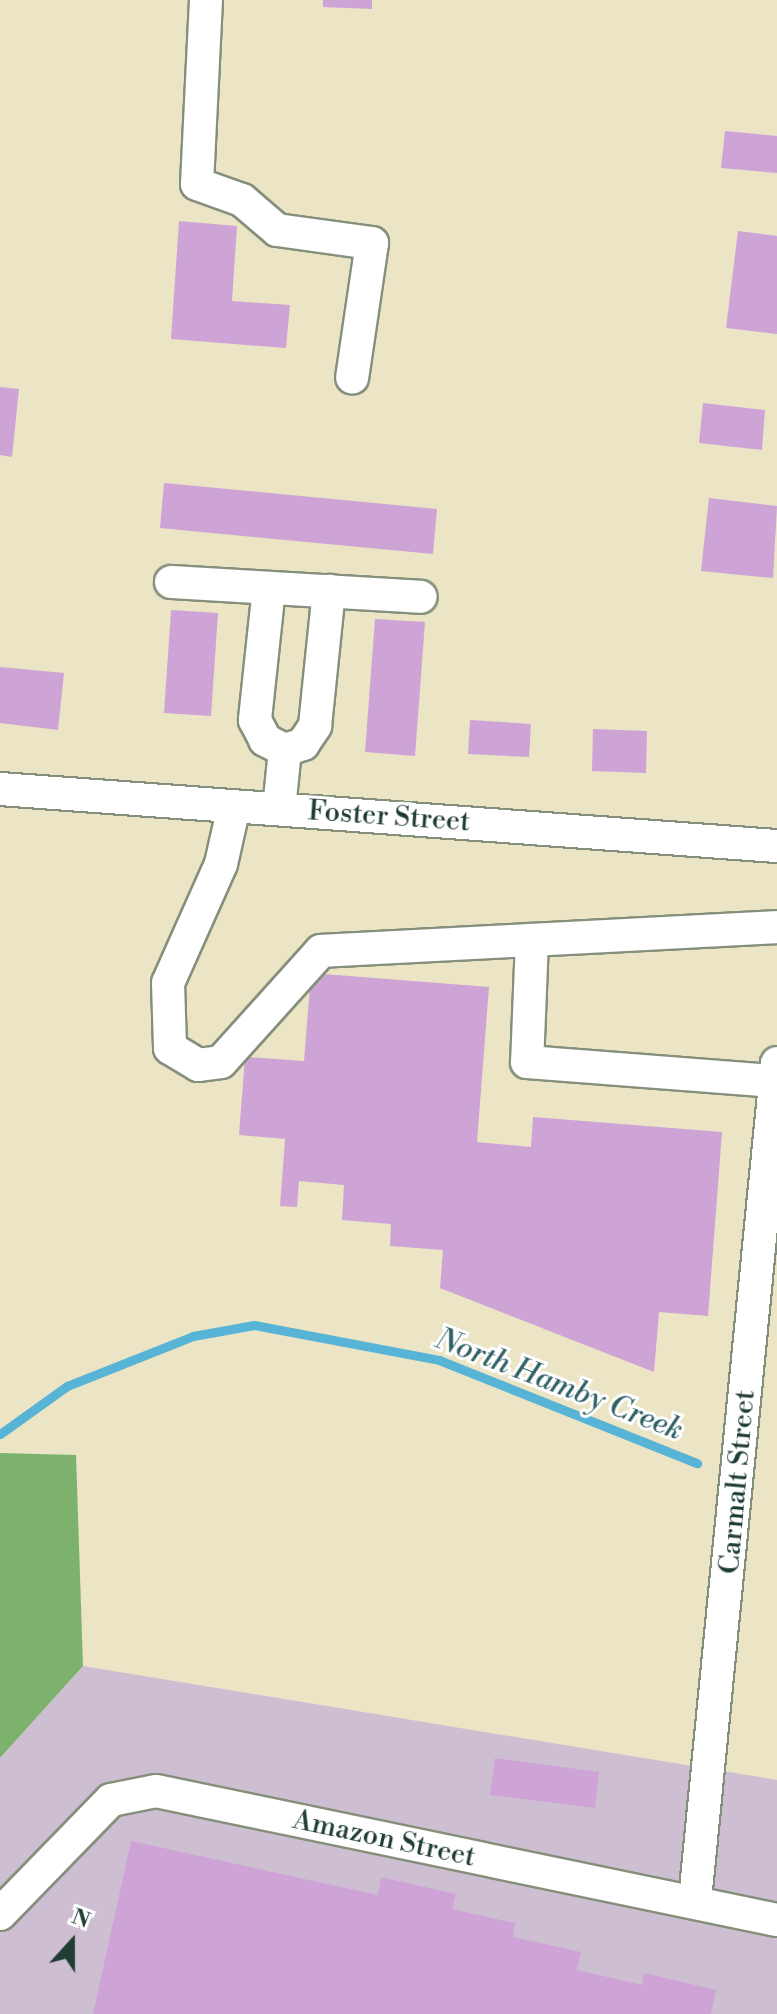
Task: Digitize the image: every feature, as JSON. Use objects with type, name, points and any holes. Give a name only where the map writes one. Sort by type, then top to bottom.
[{"type":"street","points":[[206,0],[197,184],[242,200],[277,230],[372,243],[352,378]]},
{"type":"street","points":[[171,582],[421,597]]},
{"type":"street","points":[[269,588],[255,720],[265,740],[285,750],[303,744],[315,726],[329,591]]},
{"type":"street","points":[[279,809],[285,750]]},
{"type":"street","name":"Foster Street","points":[[0,789],[777,846]]},
{"type":"street","points":[[234,806],[221,864],[168,983],[170,1048],[198,1065],[221,1062],[321,951],[777,927]]},
{"type":"street","points":[[532,940],[527,1062],[776,1072]]},
{"type":"street","name":"Carmalt Street","points":[[695,1900],[776,1072]]},
{"type":"street","name":"Amazon Street","points":[[0,1914],[111,1800],[156,1791],[695,1900],[777,1920]]},
{"type":"shaded area","points":[[83,1666],[777,1780],[777,2014],[0,2014],[0,1758]]},
{"type":"green space","points":[[0,1453],[76,1455],[83,1666],[0,1758]]},
{"type":"building","points":[[323,0],[372,0],[372,9],[323,7]]},
{"type":"building","points":[[725,131],[777,136],[777,173],[721,168]]},
{"type":"building","points":[[179,221],[237,226],[232,301],[290,305],[286,348],[171,339]]},
{"type":"building","points":[[738,231],[777,236],[777,334],[726,328]]},
{"type":"building","points":[[0,387],[19,389],[12,457],[0,455]]},
{"type":"building","points":[[703,403],[765,410],[762,450],[699,443]]},
{"type":"building","points":[[164,483],[437,509],[433,554],[160,528]]},
{"type":"building","points":[[709,498],[777,506],[773,578],[701,571]]},
{"type":"building","points":[[171,610],[218,613],[211,716],[164,713]]},
{"type":"building","points":[[375,619],[425,622],[415,756],[365,752]]},
{"type":"building","points":[[0,667],[64,673],[58,730],[0,723]]},
{"type":"building","points":[[470,720],[531,724],[529,757],[468,754]]},
{"type":"building","points":[[593,729],[647,731],[646,773],[592,771]]},
{"type":"building","points":[[311,973],[489,987],[477,1142],[531,1147],[533,1117],[722,1132],[708,1316],[659,1312],[654,1372],[440,1288],[443,1250],[390,1246],[391,1224],[342,1220],[344,1185],[299,1181],[297,1207],[280,1206],[285,1139],[239,1135],[245,1057],[304,1061]]},
{"type":"building","points":[[495,1758],[599,1772],[595,1808],[490,1795]]},
{"type":"building","points":[[131,1841],[378,1895],[381,1877],[456,1894],[452,1909],[515,1923],[513,1937],[581,1952],[577,1970],[642,1985],[644,1973],[716,1990],[711,2014],[93,2014]]},
{"type":"waterway","name":"North Hamby Creek","points":[[0,1434],[67,1386],[193,1336],[254,1325],[439,1360],[697,1463]]}]
